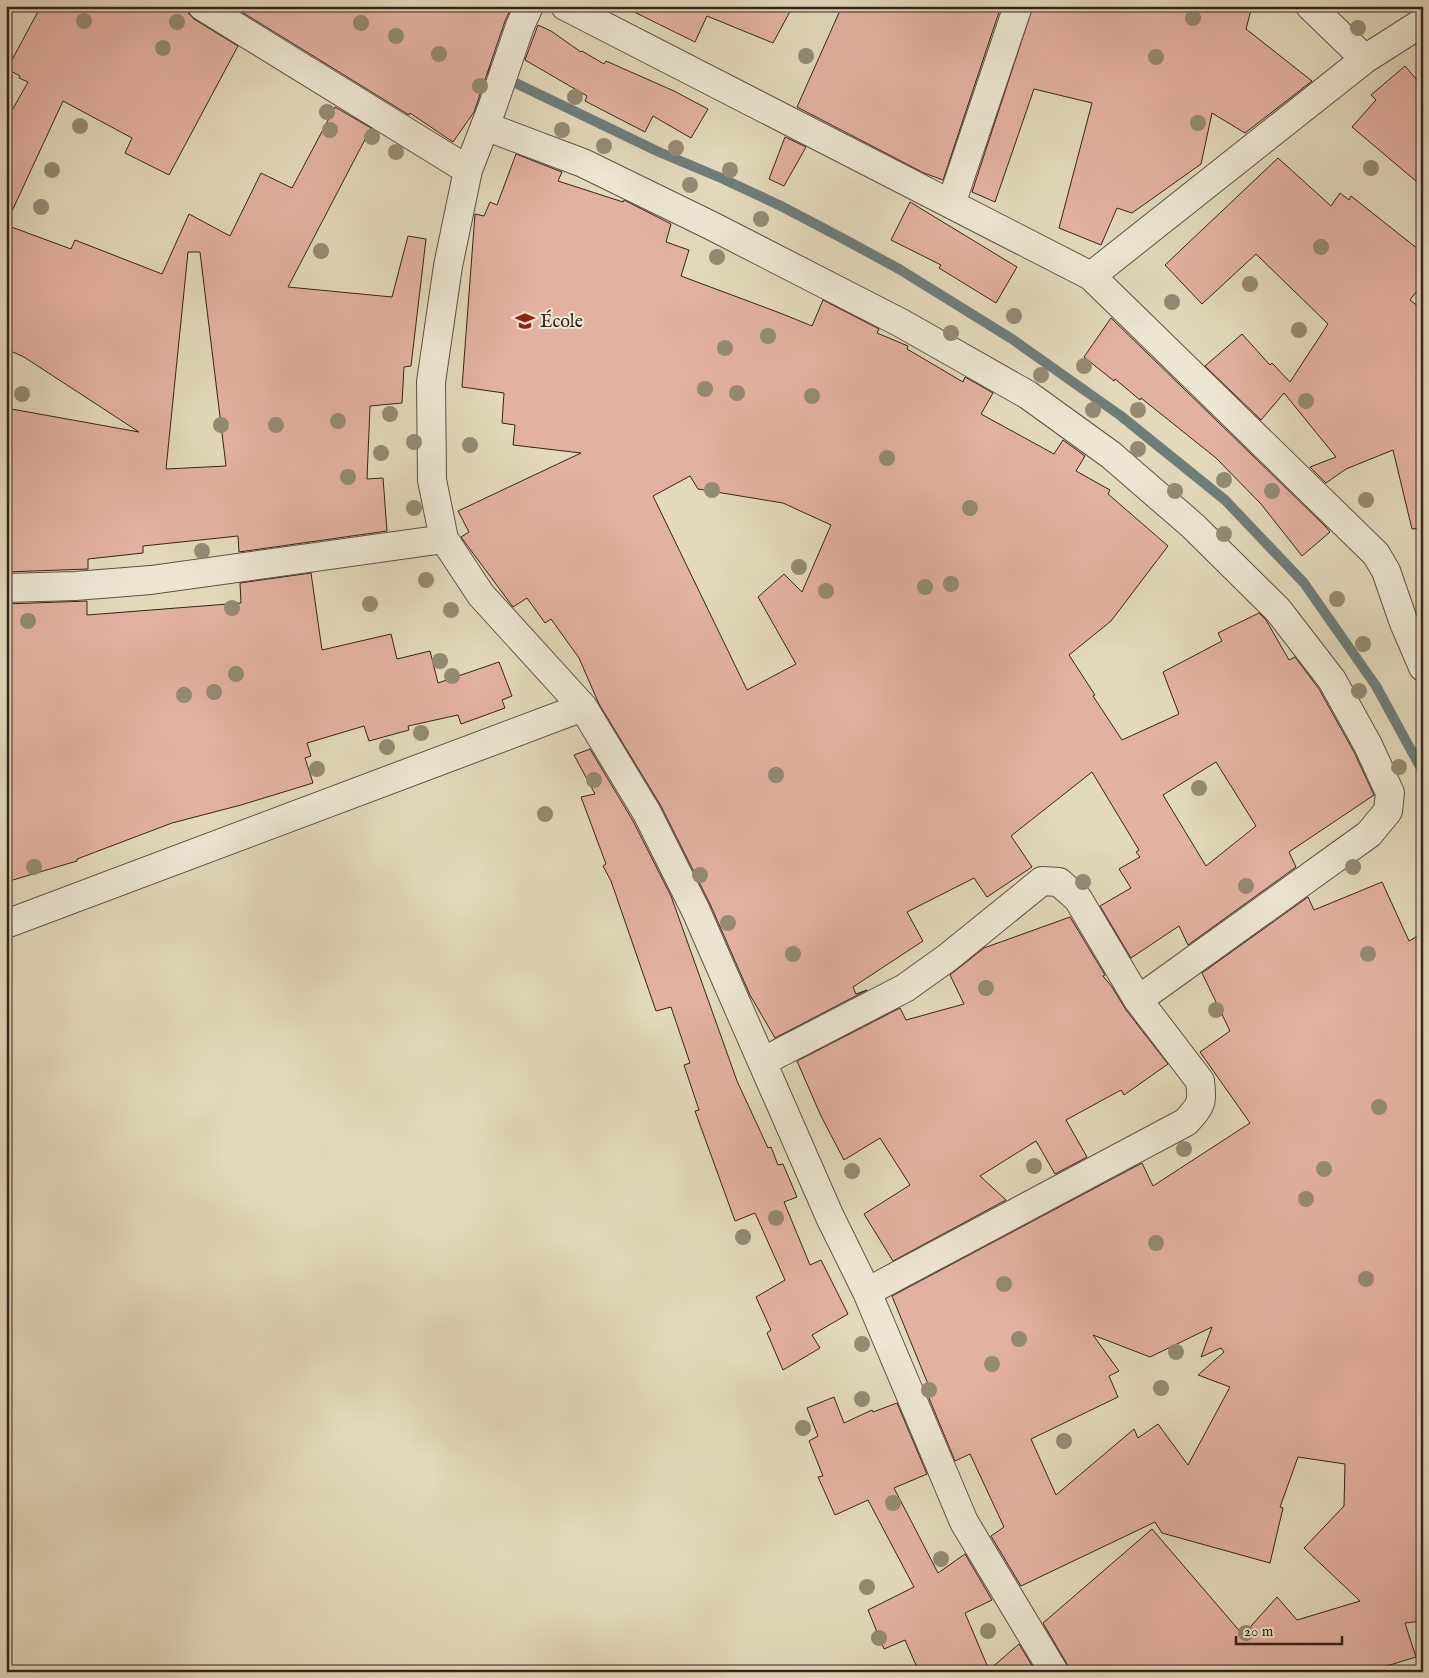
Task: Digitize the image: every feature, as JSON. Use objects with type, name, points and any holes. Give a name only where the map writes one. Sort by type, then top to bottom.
[{"type":"street","points":[[202,6],[468,170]]},
{"type":"street","points":[[565,6],[1091,276],[1376,554],[1386,571],[1404,623],[1423,667]]},
{"type":"street","points":[[951,204],[1018,6]]},
{"type":"street","points":[[1310,6],[1364,59]]},
{"type":"street","points":[[524,16],[468,170],[448,266],[431,382],[432,480],[444,539],[480,596],[583,708],[652,821],[696,911],[830,1216],[867,1292],[964,1522],[1054,1672]]},
{"type":"street","points":[[1091,276],[1364,59],[1423,22]]},
{"type":"street","points":[[488,117],[712,226],[901,323],[1028,395],[1111,455],[1193,526],[1278,610],[1332,680],[1368,745],[1390,793],[1388,811],[1369,834],[1138,1000]]},
{"type":"street","points":[[6,588],[76,586],[151,580],[444,539]]},
{"type":"street","points":[[6,924],[583,708]]},
{"type":"street","points":[[762,1062],[905,988],[947,958],[1042,881],[1059,882],[1078,899],[1138,1000],[1200,1081],[1202,1096],[1200,1107],[1186,1122],[867,1292]]},
{"type":"building","points":[[41,6],[186,6],[189,14],[194,19],[238,46],[169,175],[125,153],[132,138],[63,101],[6,224],[6,121],[28,82],[7,69]]},
{"type":"building","points":[[232,6],[512,6],[505,21],[474,112],[453,142],[410,113],[409,115]]},
{"type":"building","points":[[622,6],[793,6],[773,43],[707,16],[695,42]]},
{"type":"building","points":[[842,6],[1001,6],[943,180],[924,173],[797,107]]},
{"type":"building","points":[[1033,6],[1252,6],[1246,29],[1312,81],[1245,133],[1212,113],[1201,164],[1132,213],[1117,208],[1101,245],[1059,228],[1092,103],[1034,89],[995,202],[972,192]]},
{"type":"building","points":[[538,25],[604,64],[606,61],[674,91],[708,109],[691,138],[653,116],[645,132],[585,101],[587,96],[525,60]]},
{"type":"building","points":[[1405,66],[1423,87],[1423,187],[1352,127],[1376,100],[1371,95]]},
{"type":"building","points":[[335,107],[371,128],[288,287],[392,297],[408,236],[426,239],[411,366],[404,367],[402,403],[370,406],[367,479],[383,478],[387,531],[239,552],[238,536],[143,546],[143,553],[88,559],[88,569],[6,572],[6,408],[139,432],[24,357],[6,349],[6,225],[71,249],[75,240],[162,274],[189,214],[230,236],[261,173],[292,188]],"holes":[[[188,252],[200,252],[226,466],[166,469]]]},
{"type":"building","points":[[785,137],[806,147],[784,186],[769,179]]},
{"type":"building","points":[[516,154],[562,172],[558,181],[623,202],[624,200],[671,224],[666,242],[689,250],[681,276],[812,326],[823,300],[879,329],[877,333],[908,346],[907,349],[963,382],[965,377],[993,393],[981,414],[1054,454],[1063,440],[1085,456],[1076,471],[1110,490],[1108,494],[1168,546],[1111,621],[1069,655],[1122,740],[1179,714],[1163,672],[1222,641],[1218,633],[1259,613],[1266,620],[1289,660],[1295,657],[1319,689],[1354,752],[1374,795],[1289,852],[1296,867],[1188,945],[1179,926],[1131,958],[1100,906],[1131,888],[1119,869],[1140,857],[1136,852],[1139,850],[1092,772],[1011,836],[1032,867],[987,897],[974,878],[907,912],[923,941],[853,987],[856,994],[867,990],[775,1038],[750,995],[710,904],[661,806],[599,704],[579,658],[551,619],[545,623],[527,598],[513,607],[461,537],[469,532],[458,511],[581,453],[513,445],[515,425],[502,423],[504,393],[462,387],[475,214],[484,216],[490,202],[497,205]],"holes":[[[690,476],[698,489],[783,503],[831,525],[802,592],[784,574],[758,597],[796,664],[747,690],[653,496]],[[1216,762],[1256,826],[1206,866],[1163,795]]]},
{"type":"building","points":[[1278,158],[1331,206],[1340,193],[1349,200],[1351,196],[1423,253],[1423,283],[1410,300],[1423,310],[1423,528],[1412,529],[1393,450],[1346,469],[1326,483],[1310,467],[1336,457],[1284,393],[1261,420],[1205,366],[1242,334],[1270,365],[1272,363],[1290,382],[1328,324],[1256,254],[1202,304],[1165,265]]},
{"type":"building","points":[[910,202],[1017,267],[996,303],[939,268],[941,265],[891,240]]},
{"type":"building","points":[[1111,318],[1330,532],[1302,556],[1261,504],[1216,458],[1141,398],[1140,400],[1084,357]]},
{"type":"building","points":[[311,573],[322,650],[391,634],[397,659],[430,651],[438,683],[499,662],[512,696],[502,700],[505,708],[461,724],[458,715],[408,726],[409,730],[369,741],[364,726],[307,743],[311,756],[305,758],[313,783],[241,805],[172,823],[77,859],[77,861],[6,882],[6,604],[87,601],[87,615],[241,603],[240,583]]},
{"type":"building","points":[[590,749],[633,821],[671,896],[737,1081],[768,1148],[771,1147],[778,1165],[783,1164],[797,1197],[784,1202],[810,1265],[821,1260],[848,1314],[812,1335],[820,1348],[783,1370],[767,1333],[771,1330],[756,1297],[785,1280],[755,1213],[735,1221],[695,1111],[699,1110],[684,1065],[690,1063],[671,1007],[656,1011],[611,881],[603,866],[606,864],[581,797],[595,794],[574,755]]},
{"type":"building","points":[[1382,882],[1409,941],[1423,933],[1423,1621],[1405,1623],[1416,1657],[1367,1672],[1070,1672],[1043,1623],[1152,1529],[1243,1635],[1277,1597],[1297,1620],[1360,1601],[1304,1548],[1344,1506],[1345,1464],[1298,1457],[1280,1507],[1283,1508],[1270,1563],[1162,1533],[1155,1522],[1021,1586],[991,1536],[1004,1527],[970,1454],[955,1461],[926,1391],[930,1389],[892,1296],[1142,1163],[1153,1186],[1250,1123],[1200,1052],[1230,1031],[1202,973],[1308,897],[1314,910]],"holes":[[[1212,1327],[1201,1357],[1221,1348],[1224,1352],[1198,1375],[1230,1387],[1188,1465],[1158,1424],[1138,1438],[1134,1429],[1056,1495],[1031,1439],[1118,1397],[1109,1376],[1119,1371],[1093,1335],[1150,1357]]]},
{"type":"building","points":[[1070,917],[1105,975],[1103,976],[1126,1010],[1168,1064],[1124,1095],[1121,1090],[1066,1120],[1087,1157],[1055,1174],[1036,1141],[980,1176],[1006,1200],[893,1261],[864,1214],[910,1185],[880,1138],[844,1160],[821,1116],[797,1061],[900,1008],[906,1020],[964,1004],[950,975],[984,948]]},
{"type":"building","points":[[834,1397],[844,1423],[872,1410],[873,1412],[897,1403],[927,1474],[894,1488],[938,1573],[965,1554],[992,1600],[965,1613],[989,1670],[1019,1644],[1036,1672],[919,1672],[905,1640],[884,1649],[868,1610],[914,1587],[868,1500],[835,1515],[818,1477],[823,1476],[809,1441],[818,1436],[807,1408]]},
{"type":"waterway","points":[[476,64],[659,152],[781,206],[899,269],[1012,339],[1121,416],[1225,500],[1304,583],[1376,686],[1423,772]]},
{"type":"place","name":"École","points":[[525,321]]}]
